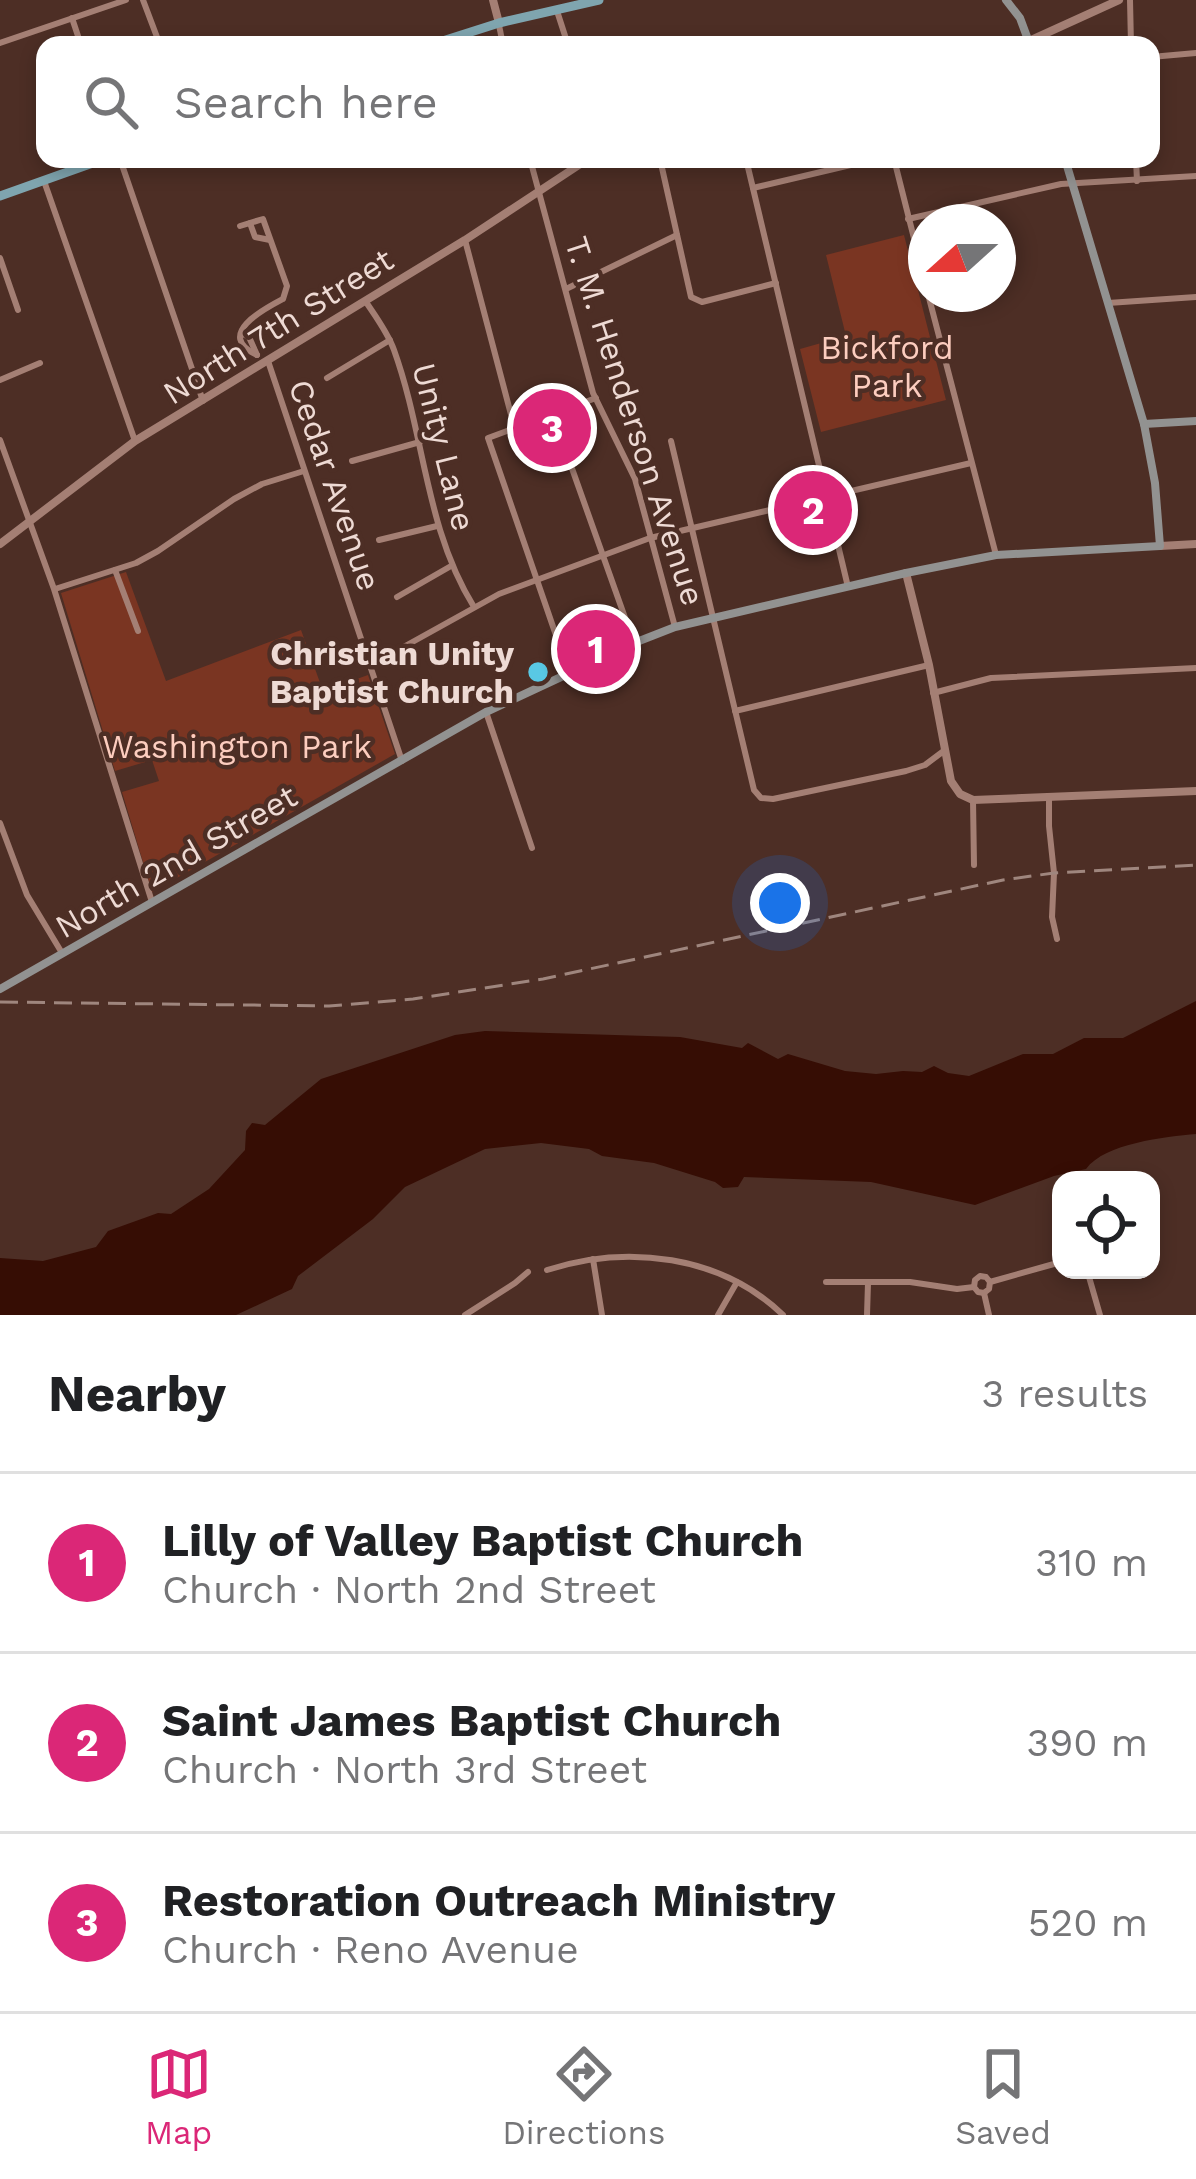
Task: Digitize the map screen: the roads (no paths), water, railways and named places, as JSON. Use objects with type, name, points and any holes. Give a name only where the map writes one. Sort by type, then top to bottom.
[{"type":"main road","points":[[458,36],[599,0]]},
{"type":"main road","points":[[1006,0],[1027,36]]},
{"type":"main road","points":[[0,196],[79,168]]},
{"type":"main road","points":[[1067,168],[1144,424],[1160,546]]},
{"type":"main road","points":[[1144,424],[1196,421]]},
{"type":"main road","name":"North 2nd Street","points":[[0,989],[486,712],[675,627],[996,555],[1160,546]]},
{"type":"street","points":[[0,43],[126,0]]},
{"type":"street","points":[[143,0],[157,36]]},
{"type":"street","points":[[493,0],[501,36]]},
{"type":"street","points":[[1045,36],[1120,0]]},
{"type":"street","points":[[1130,0],[1131,36]]},
{"type":"street","points":[[557,11],[565,36]]},
{"type":"street","points":[[72,18],[78,36]]},
{"type":"street","points":[[1160,56],[1196,53]]},
{"type":"street","points":[[123,168],[203,401]]},
{"type":"street","name":"T. M. Henderson Avenue","points":[[532,168],[596,398],[635,478],[675,627]]},
{"type":"street","name":"North 7th Street","points":[[0,544],[135,441],[575,168]]},
{"type":"street","points":[[662,168],[691,297],[702,302],[776,283]]},
{"type":"street","points":[[748,168],[848,587]]},
{"type":"street","points":[[753,188],[838,168]]},
{"type":"street","points":[[896,168],[908,220]]},
{"type":"street","points":[[1136,168],[1137,181]]},
{"type":"street","points":[[978,204],[1071,183],[1196,176]]},
{"type":"street","points":[[44,181],[135,441]]},
{"type":"street","points":[[240,226],[263,219],[270,240],[255,237],[250,223]]},
{"type":"street","points":[[566,289],[676,235]]},
{"type":"street","name":"Cedar Avenue","points":[[270,240],[287,286],[286,296],[248,318],[243,334],[262,360],[304,471],[402,760]]},
{"type":"street","points":[[465,240],[514,426]]},
{"type":"street","points":[[0,257],[18,310]]},
{"type":"street","points":[[1108,303],[1196,297]]},
{"type":"street","name":"Unity Lane","points":[[366,300],[390,340],[420,442],[437,526],[451,566],[474,607]]},
{"type":"street","points":[[933,312],[996,555]]},
{"type":"street","points":[[327,378],[390,340]]},
{"type":"street","points":[[0,380],[40,363]]},
{"type":"street","points":[[568,673],[488,437],[596,398]]},
{"type":"street","points":[[553,413],[634,644]]},
{"type":"street","points":[[0,440],[54,589],[152,902]]},
{"type":"street","points":[[671,441],[754,790],[772,799],[906,771],[925,765],[945,750]]},
{"type":"street","points":[[352,461],[420,442]]},
{"type":"street","points":[[370,665],[474,607],[650,538],[971,463]]},
{"type":"street","points":[[54,589],[158,551],[248,492],[304,471]]},
{"type":"street","points":[[379,541],[437,526]]},
{"type":"street","name":"North 2nd Street","points":[[1160,546],[1196,544]]},
{"type":"street","points":[[397,597],[451,566]]},
{"type":"street","points":[[115,570],[138,631]]},
{"type":"street","points":[[906,573],[955,789],[964,798],[1196,791]]},
{"type":"street","points":[[735,711],[929,665]]},
{"type":"street","points":[[933,693],[991,678],[1196,668]]},
{"type":"street","points":[[486,712],[532,848]]},
{"type":"street","points":[[1049,799],[1052,917],[1057,939]]},
{"type":"street","points":[[973,800],[974,865]]},
{"type":"street","points":[[0,823],[27,895],[62,953]]},
{"type":"street","points":[[593,1258],[602,1315]]},
{"type":"street","points":[[547,1270],[593,1258],[661,1258],[711,1270],[737,1282],[783,1315]]},
{"type":"street","points":[[990,1282],[1052,1265]]},
{"type":"street","points":[[465,1315],[528,1272]]},
{"type":"street","points":[[980,1276],[990,1282],[984,1293],[974,1287],[980,1276]]},
{"type":"street","points":[[1090,1279],[1100,1315]]},
{"type":"street","points":[[867,1315],[868,1281]]},
{"type":"street","points":[[718,1315],[737,1282]]},
{"type":"street","points":[[826,1282],[974,1287]]},
{"type":"street","points":[[984,1293],[989,1315]]},
{"type":"railway","points":[[0,1002],[329,1006],[413,999],[543,979],[1003,880],[1196,865]]},
{"type":"place","name":"Restoration Outreach Ministry","points":[[552,428]]},
{"type":"place","name":"Saint James Baptist Church","points":[[813,510]]},
{"type":"place","name":"Lilly of Valley Baptist Church","points":[[596,649]]},
{"type":"place","name":"Christian Unity Baptist Church","points":[[538,672]]},
{"type":"park label","name":"Bickford Park","points":[[887,366]]},
{"type":"park label","name":"Washington Park","points":[[237,746]]}]
